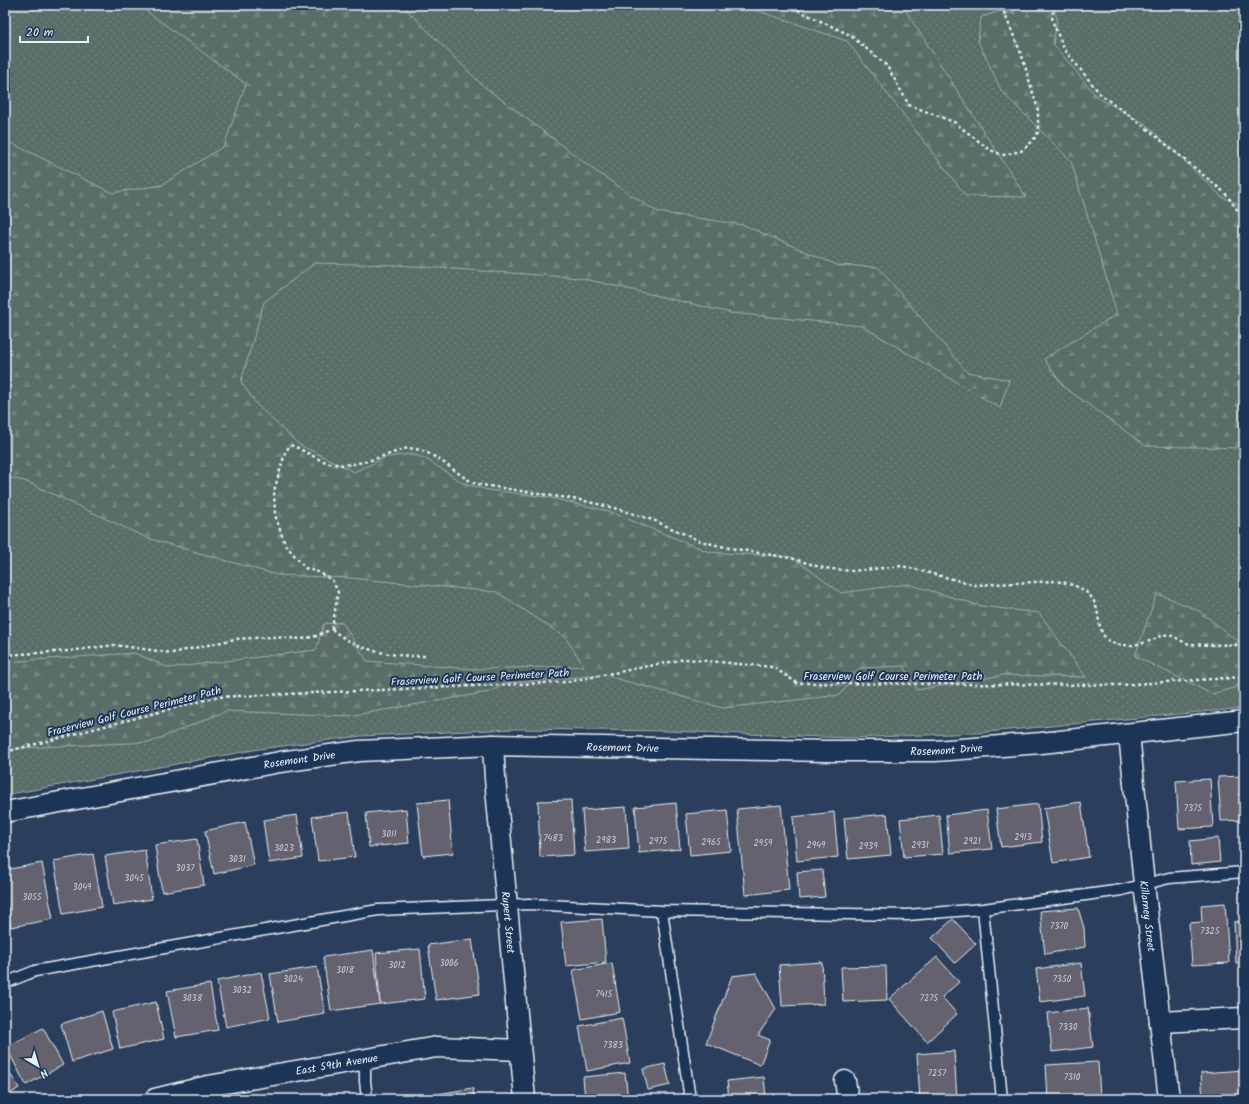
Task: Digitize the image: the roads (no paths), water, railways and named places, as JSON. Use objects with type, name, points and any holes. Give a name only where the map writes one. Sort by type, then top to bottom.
[{"type":"street","name":"Rosemont Drive","points":[[5,812],[280,762],[359,751],[493,745],[828,751],[935,751],[1041,743],[1244,722]]},
{"type":"street","name":"Killarney Street","points":[[1128,734],[1169,1099]]},
{"type":"street","name":"Rupert Street","points":[[493,745],[519,1050],[525,1099]]},
{"type":"street","points":[[1160,1022],[1244,1018]]},
{"type":"street","name":"East 59th Avenue","points":[[156,1099],[208,1086],[437,1047],[519,1050]]},
{"type":"lane","points":[[5,983],[35,971],[378,910],[506,905],[662,911],[907,915],[983,908],[1122,890],[1169,878],[1244,872]]},
{"type":"lane","points":[[983,908],[1002,1099]]},
{"type":"lane","points":[[662,911],[690,1099]]},
{"type":"lane","points":[[365,1059],[365,1081],[368,1099]]}]
